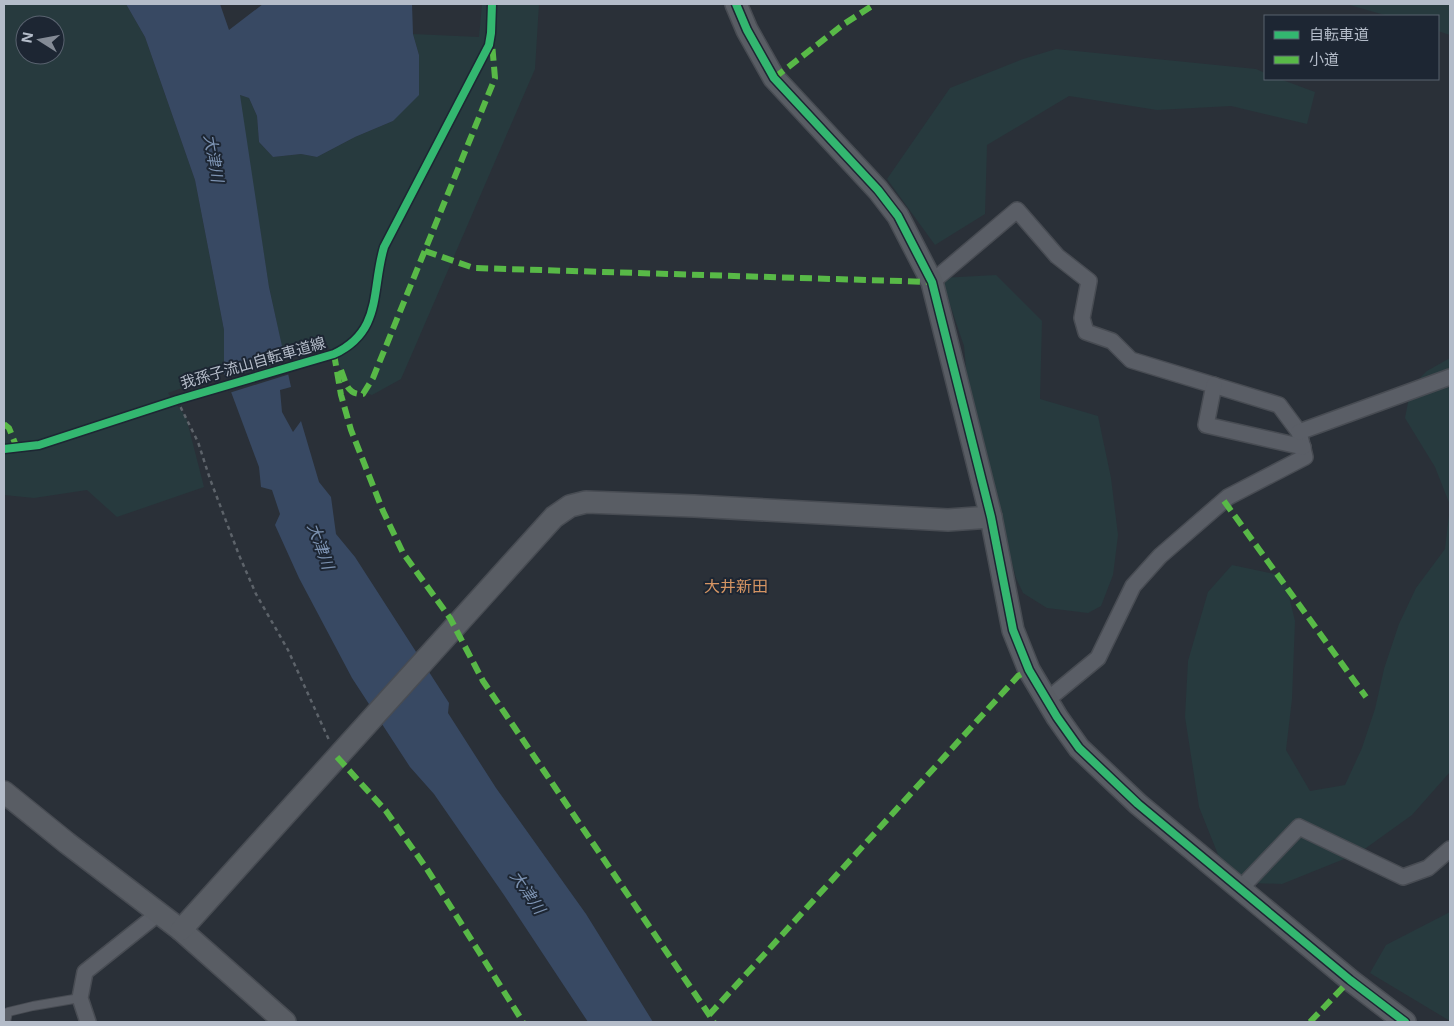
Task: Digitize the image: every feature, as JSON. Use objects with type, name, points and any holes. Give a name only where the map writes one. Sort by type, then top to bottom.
[{"type":"street","points":[[736,4],[747,30],[774,78],[878,190],[898,216],[932,282],[992,517],[1014,630],[1030,670],[1057,717],[1079,748],[1107,777],[1350,980],[1405,1022]]},
{"type":"street","points":[[932,282],[1017,210],[1057,256],[1089,281],[1082,318],[1086,332],[1112,341],[1131,360],[1279,404],[1299,432],[1305,457],[1228,497],[1160,556],[1133,586],[1098,658],[1047,700]]},
{"type":"street","points":[[1299,432],[1450,377]]},
{"type":"street","points":[[1214,385],[1206,425],[1303,447]]},
{"type":"street","points":[[181,930],[554,517],[570,506],[586,502],[948,520],[992,517]]},
{"type":"street","points":[[4,792],[181,930],[285,1022]]},
{"type":"street","points":[[1240,889],[1298,826],[1404,878],[1428,868],[1450,849]]},
{"type":"street","points":[[88,1022],[80,998],[85,972],[159,913]]},
{"type":"lane","points":[[6,1022],[8,1012],[80,998]]},
{"type":"path","points":[[180,399],[198,442],[239,555],[256,594],[288,650],[338,757]]},
{"type":"green space","points":[[4,4],[126,4],[145,37],[195,180],[224,330],[224,373],[168,393],[186,417],[204,487],[117,517],[87,490],[34,498],[4,495]]},
{"type":"green space","points":[[482,4],[539,4],[535,69],[401,379],[372,395],[352,388],[322,336],[284,357],[269,287],[240,95],[249,98],[257,116],[259,142],[273,157],[301,154],[317,157],[355,137],[393,121],[419,55],[413,34],[479,37]]},
{"type":"green space","points":[[1346,4],[1450,4],[1450,35],[1439,31],[1439,15],[1384,15]]},
{"type":"green space","points":[[1056,49],[1256,69],[1264,73],[1264,80],[1283,80],[1315,92],[1307,124],[1231,106],[1157,110],[1069,96],[987,145],[985,214],[935,245],[887,179],[950,88],[1023,59]]},
{"type":"green space","points":[[996,275],[1042,321],[1040,399],[1098,416],[1111,478],[1118,535],[1113,575],[1101,606],[1088,613],[1047,608],[1023,593],[1016,578],[969,401],[964,346],[941,278]]},
{"type":"green space","points":[[1450,358],[1450,505],[1435,467],[1405,418],[1411,387],[1427,371]]},
{"type":"green space","points":[[1450,506],[1450,772],[1412,815],[1359,853],[1282,884],[1251,883],[1225,872],[1199,807],[1185,717],[1188,661],[1208,592],[1232,565],[1284,576],[1295,621],[1292,699],[1286,750],[1310,791],[1345,785],[1362,748],[1375,709],[1384,669],[1399,624],[1416,588],[1445,549]]},
{"type":"green space","points":[[1450,912],[1450,1021],[1370,973],[1386,945]]},
{"type":"water","name":"大津川","points":[[126,4],[220,4],[229,30],[263,4],[412,4],[413,34],[419,55],[419,95],[393,121],[355,137],[317,157],[301,154],[273,157],[259,142],[257,116],[249,98],[240,95],[269,287],[291,387],[280,390],[282,412],[293,432],[301,421],[319,482],[331,497],[336,534],[355,557],[449,703],[448,713],[496,788],[586,914],[653,1022],[588,1022],[504,895],[434,794],[410,767],[352,678],[299,578],[275,525],[280,514],[272,490],[261,487],[259,467],[224,373],[224,330],[195,180],[145,37]]},
{"type":"pier","points":[[287,360],[290,374],[229,393],[223,379]]},
{"type":"marked path","points":[[774,78],[844,24],[875,4]]},
{"type":"marked path","points":[[341,370],[350,390],[363,394],[373,378],[495,78],[492,43]]},
{"type":"marked path","points":[[425,251],[474,268],[932,282]]},
{"type":"marked path","points":[[334,354],[341,395],[351,430],[383,511],[403,553],[450,618],[483,681],[714,1022]]},
{"type":"marked path","points":[[4,424],[9,428],[17,448]]},
{"type":"marked path","points":[[1224,501],[1366,697]]},
{"type":"marked path","points":[[709,1015],[1018,676],[1029,670]]},
{"type":"marked path","points":[[337,757],[386,811],[427,869],[523,1022]]},
{"type":"marked path","points":[[1310,1022],[1350,980]]},
{"type":"cycle path","name":"我孫子流山自転車道線","points":[[4,449],[39,445],[177,400],[334,354],[350,345],[361,334],[368,321],[384,247],[489,45],[492,4]]},
{"type":"cycle path","points":[[736,4],[747,30],[774,78],[878,190],[898,216],[932,282],[991,517],[1013,630],[1029,670],[1057,717],[1079,748],[1138,804],[1350,980],[1405,1022]]},
{"type":"district","name":"大井新田","points":[[736,586]]}]
